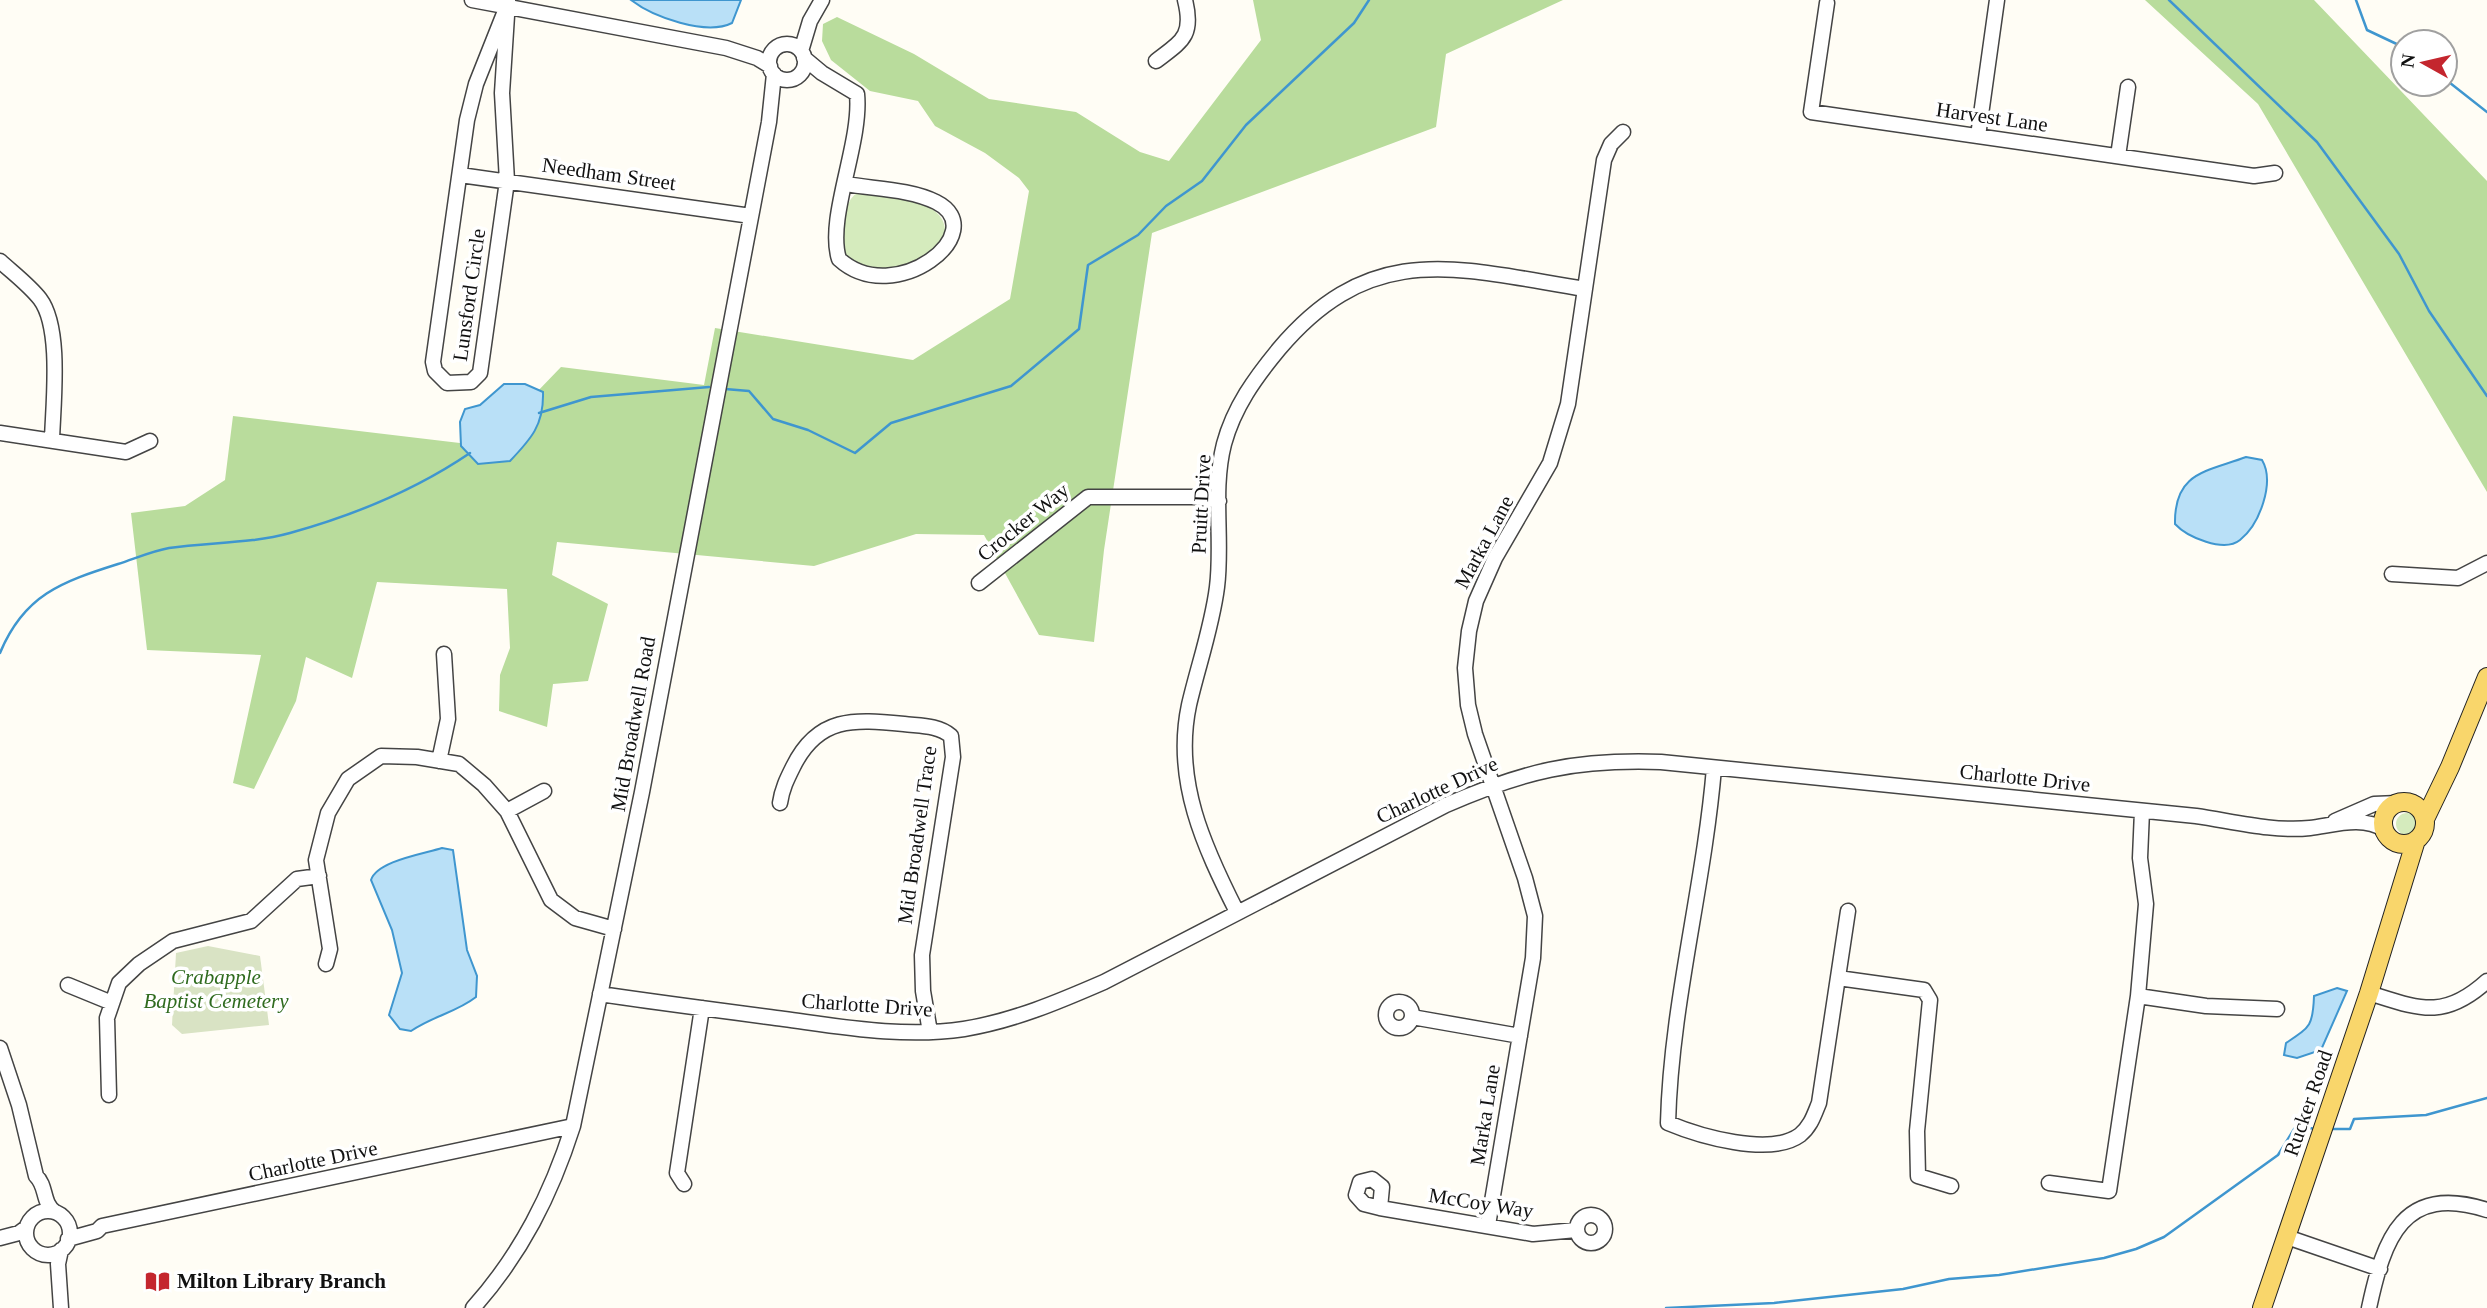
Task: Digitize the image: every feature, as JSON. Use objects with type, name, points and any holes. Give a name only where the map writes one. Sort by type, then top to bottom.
[{"type":"main road","points":[[2454,751],[2419,795],[2401,803],[2385,816],[2386,833],[2398,843],[2416,840],[2425,828],[2425,819],[2450,767],[2454,751],[2487,677]]},
{"type":"main road","points":[[2401,803],[2419,808],[2425,819]]},
{"type":"main road","name":"Rucker Road","points":[[2386,833],[2394,849],[2397,874],[2394,912]]},
{"type":"main road","name":"Rucker Road","points":[[2262,1308],[2369,993],[2416,840]]},
{"type":"street","points":[[472,0],[508,3],[726,48],[757,58],[781,79],[822,73]]},
{"type":"street","points":[[1156,61],[1184,40],[1189,26],[1185,0]]},
{"type":"street","points":[[1978,136],[1997,0]]},
{"type":"street","name":"Lunsford Circle","points":[[508,3],[502,93],[507,181],[480,373],[471,382],[447,383],[436,372],[433,362],[467,120],[476,83],[508,3]]},
{"type":"street","name":"Harvest Lane","points":[[1827,3],[1811,112],[2254,176],[2275,173]]},
{"type":"street","points":[[772,70],[771,55],[818,6]]},
{"type":"street","points":[[796,76],[818,6]]},
{"type":"street","points":[[726,48],[782,46],[803,54],[822,73],[857,94],[859,111],[835,241],[839,259],[847,266],[877,276],[894,276],[948,247],[953,229],[947,212],[939,203],[921,197],[846,184]]},
{"type":"street","name":"Mid Broadwell Road","points":[[473,1308],[508,1265],[536,1220],[558,1173],[573,1126],[614,929],[769,122],[772,70]]},
{"type":"street","name":"Mid Broadwell Road","points":[[769,122],[783,90],[796,76]]},
{"type":"street","points":[[2118,156],[2127,87]]},
{"type":"street","name":"Marka Lane","points":[[1488,1225],[1533,958],[1535,916],[1468,705],[1465,668],[1469,631],[1486,576],[1540,483],[1558,442],[1568,404],[1604,160],[1611,144],[1623,132]]},
{"type":"street","name":"Needham Street","points":[[460,175],[751,216]]},
{"type":"street","points":[[0,261],[41,300],[53,340],[55,391],[52,440]]},
{"type":"street","name":"Pruitt Drive","points":[[1237,912],[1199,833],[1189,796],[1185,762],[1189,708],[1217,586],[1219,500],[1224,446],[1244,395],[1297,328],[1341,293],[1386,274],[1432,268],[1585,289]]},
{"type":"street","points":[[0,433],[126,452],[150,441]]},
{"type":"street","name":"Crocker Way","points":[[979,583],[1088,497],[1183,496],[1219,500]]},
{"type":"street","points":[[2392,574],[2458,578],[2487,563]]},
{"type":"street","points":[[439,761],[448,719],[444,654]]},
{"type":"street","name":"Mid Broadwell Trace","points":[[780,803],[782,790],[805,745],[832,726],[870,721],[935,727],[951,736],[953,757],[922,955],[923,991],[930,1032]]},
{"type":"street","points":[[326,964],[330,949],[316,859],[328,813],[348,779],[381,756],[459,764],[484,785],[507,811],[551,900],[575,918],[614,929]]},
{"type":"street","name":"Charlotte Drive","points":[[600,994],[839,1027],[930,1032],[993,1023],[1053,1004],[1107,980],[1493,784],[1526,773],[1620,760],[2142,811],[2292,829],[2362,822],[2386,833]]},
{"type":"street","points":[[1714,768],[1710,819],[1669,1071],[1668,1123],[1698,1135],[1756,1144],[1798,1136],[1810,1125],[1819,1103],[1848,911]]},
{"type":"street","points":[[507,811],[544,791]]},
{"type":"street","name":"Charlotte Drive","points":[[2331,823],[2374,804],[2401,803]]},
{"type":"street","points":[[2049,1183],[2109,1191],[2138,996],[2146,904],[2140,858],[2142,811]]},
{"type":"street","points":[[109,1095],[107,1018],[119,983],[139,964],[173,941],[251,921],[297,879],[319,876]]},
{"type":"street","points":[[1838,978],[1924,990],[1930,1000],[1917,1131],[1918,1176],[1951,1186]]},
{"type":"street","points":[[2369,993],[2426,1010],[2450,1006],[2471,996],[2487,981]]},
{"type":"street","points":[[68,985],[112,1003]]},
{"type":"street","points":[[2138,996],[2206,1006],[2277,1009]]},
{"type":"street","points":[[684,1184],[677,1172],[702,1008]]},
{"type":"street","points":[[1412,1017],[1520,1036]]},
{"type":"street","points":[[0,1048],[19,1105],[36,1176],[28,1243]]},
{"type":"street","name":"Charlotte Drive","points":[[65,1245],[97,1231],[102,1226],[573,1126]]},
{"type":"street","points":[[36,1176],[41,1180],[50,1208],[60,1217],[65,1245],[58,1264],[60,1302]]},
{"type":"street","points":[[2369,1308],[2389,1242],[2398,1226],[2414,1212],[2446,1201],[2487,1210]]},
{"type":"street","name":"McCoy Way","points":[[1380,1208],[1533,1234],[1576,1230]]},
{"type":"street","points":[[0,1238],[23,1231],[44,1211],[60,1217]]},
{"type":"street","name":"Charlotte Drive","points":[[60,1217],[72,1225],[96,1223],[102,1226]]},
{"type":"street","points":[[2287,1237],[2380,1269]]},
{"type":"street","points":[[0,1244],[28,1243],[40,1254],[60,1302]]},
{"type":"street","points":[[40,1254],[47,1255],[65,1245]]},
{"type":"green space","points":[[1253,0],[1563,0],[1446,54],[1436,127],[1152,233],[1104,550],[1094,642],[1039,635],[984,535],[916,534],[814,566],[557,542],[552,575],[608,604],[588,681],[553,684],[547,727],[499,711],[500,675],[510,648],[507,589],[377,582],[352,678],[306,657],[296,701],[254,789],[233,783],[261,655],[147,650],[131,513],[185,506],[225,480],[233,416],[485,446],[561,367],[704,385],[715,328],[913,360],[1010,299],[1029,191],[1019,178],[985,153],[935,126],[918,101],[870,91],[831,60],[822,41],[823,24],[837,17],[914,54],[989,99],[1076,112],[1140,152],[1169,161],[1261,40]]},
{"type":"green space","points":[[2145,0],[2314,0],[2389,78],[2389,98],[2408,98],[2487,181],[2487,492],[2258,104]]},
{"type":"green space","points":[[858,192],[900,198],[928,207],[938,214],[944,224],[945,238],[924,257],[898,268],[872,269],[859,265],[846,258],[843,232],[848,205]]},
{"type":"green space","points":[[2407,813],[2415,816],[2418,824],[2415,832],[2407,835],[2399,832],[2396,824],[2399,816]]},
{"type":"green space","name":"Crabapple Baptist Cemetery","points":[[208,946],[260,956],[269,1025],[182,1034],[172,1025],[176,953]]},
{"type":"water","points":[[631,0],[741,0],[732,23],[708,27],[680,23],[652,13]]},
{"type":"water","points":[[504,384],[525,384],[543,392],[539,423],[510,461],[478,464],[461,446],[460,422],[465,409],[480,405]]},
{"type":"water","points":[[2246,457],[2262,460],[2267,480],[2259,513],[2254,524],[2240,540],[2225,545],[2206,542],[2188,534],[2175,524],[2176,507],[2186,484],[2206,471]]},
{"type":"water","points":[[442,848],[453,850],[467,950],[477,976],[476,997],[411,1031],[400,1029],[389,1015],[402,973],[392,930],[371,880],[375,873],[391,863]]},
{"type":"water","points":[[2337,988],[2347,991],[2321,1050],[2297,1058],[2284,1055],[2286,1043],[2309,1025],[2314,996]]},
{"type":"waterway","points":[[725,389],[749,391],[773,419],[808,430],[855,453],[891,423],[1011,386],[1079,329],[1088,265],[1138,235],[1166,206],[1202,181],[1246,125],[1354,23],[1369,0]]},
{"type":"waterway","points":[[2169,0],[2317,142],[2399,254],[2429,311],[2487,396]]},
{"type":"waterway","points":[[2356,0],[2367,30],[2389,40]]},
{"type":"waterway","points":[[2459,90],[2487,112]]},
{"type":"waterway","points":[[539,413],[591,397],[709,387]]},
{"type":"waterway","points":[[0,653],[10,633],[33,604],[79,577],[163,549],[260,539],[314,526],[361,510],[406,490],[470,453]]},
{"type":"waterway","points":[[2330,1129],[2350,1129],[2354,1119],[2426,1115],[2487,1098]]},
{"type":"waterway","points":[[1666,1308],[1774,1303],[1903,1289],[1949,1279],[1999,1275],[2104,1258],[2164,1237],[2278,1155],[2296,1126],[2316,1129]]},
{"type":"place","name":"Milton Library Branch","points":[[157,1281]]}]
